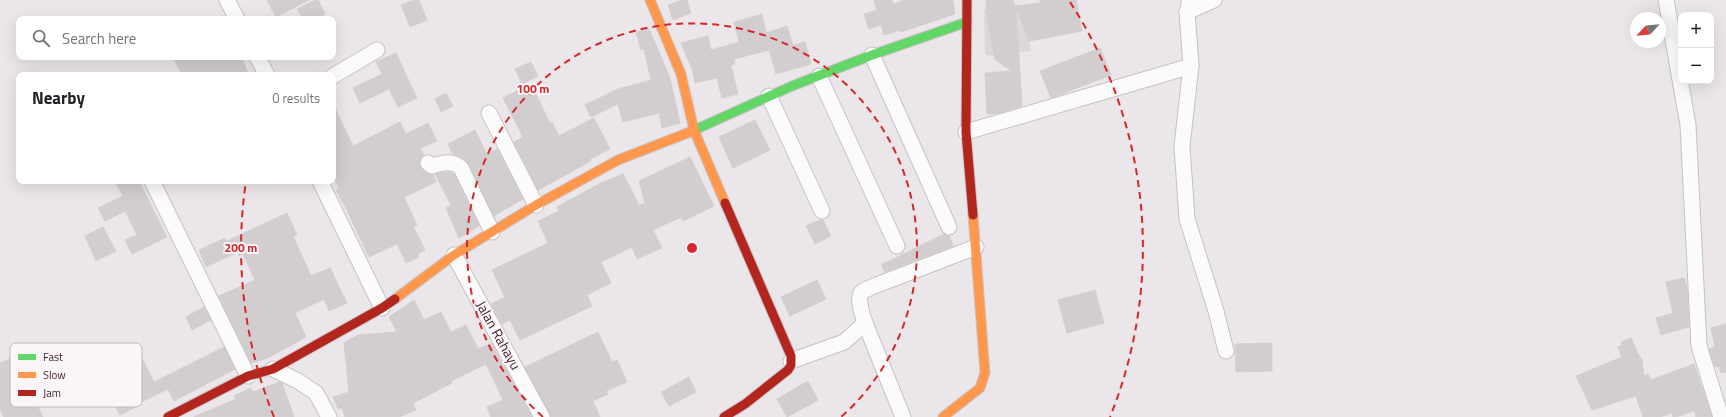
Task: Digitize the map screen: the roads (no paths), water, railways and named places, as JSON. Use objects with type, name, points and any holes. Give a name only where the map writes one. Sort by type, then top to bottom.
[{"type":"street","points":[[227,0],[235,16]]},
{"type":"street","points":[[650,0],[681,74],[694,130],[789,353],[791,361],[788,370],[745,404],[724,417]]},
{"type":"street","points":[[943,417],[980,388],[985,373],[966,132],[967,0]]},
{"type":"street","points":[[1214,0],[1189,6],[1191,66],[1182,146],[1187,219],[1216,311],[1226,351]]},
{"type":"street","points":[[1666,0],[1688,125],[1699,346],[1721,417]]},
{"type":"street","points":[[168,417],[248,376],[274,369],[382,308],[454,255],[536,206],[618,160],[694,130],[769,96],[818,76],[872,55],[967,22]]},
{"type":"street","points":[[336,74],[377,50]]},
{"type":"street","points":[[872,55],[949,227]]},
{"type":"street","points":[[259,60],[265,72]]},
{"type":"street","points":[[966,132],[1191,66]]},
{"type":"street","points":[[818,76],[897,246]]},
{"type":"street","points":[[769,96],[822,211]]},
{"type":"street","points":[[489,113],[536,206]]},
{"type":"street","points":[[428,163],[432,166],[451,163],[456,164],[461,168],[492,232]]},
{"type":"street","points":[[153,184],[248,376]]},
{"type":"street","points":[[321,184],[382,308]]},
{"type":"street","points":[[903,417],[865,323],[860,305],[862,292],[976,247]]},
{"type":"street","name":"Jalan Rahayu","points":[[454,255],[542,417]]},
{"type":"street","points":[[791,361],[844,342],[865,323]]},
{"type":"street","points":[[274,369],[298,381],[316,393],[329,417]]}]
